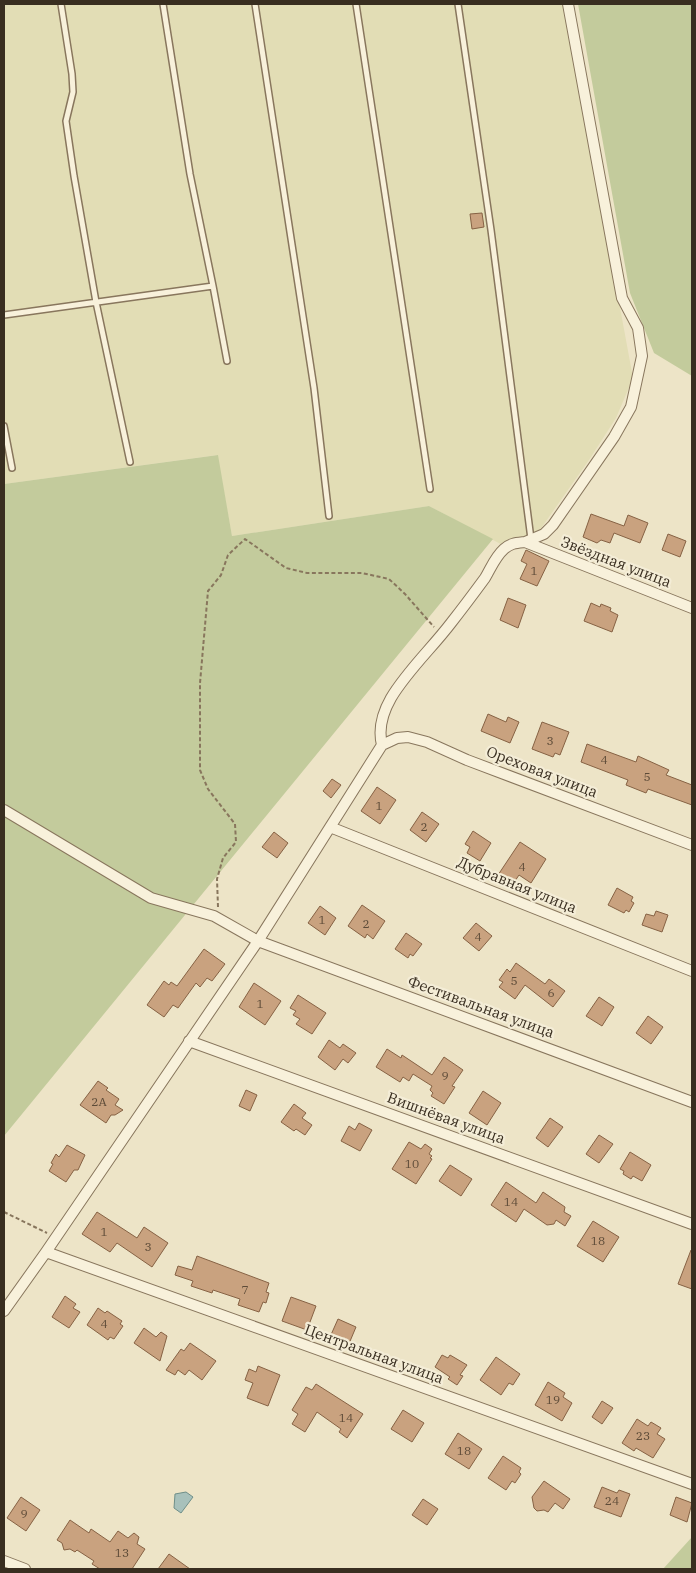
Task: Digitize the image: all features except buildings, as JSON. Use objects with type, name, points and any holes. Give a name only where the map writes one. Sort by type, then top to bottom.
[{"type":"street","points":[[4,1311],[258,940],[330,827],[382,744],[379,735],[382,716],[398,686],[442,635],[499,555],[512,543],[528,542],[544,534],[553,525],[614,438],[631,407],[642,356],[638,328],[622,298],[568,4]]},
{"type":"street","name":"Звёздная улица","points":[[528,542],[692,608]]},
{"type":"street","name":"Ореховая улица","points":[[382,744],[397,738],[408,737],[426,742],[467,760],[692,846]]},
{"type":"street","name":"Фестивальная улица","points":[[4,810],[151,898],[214,916],[258,940],[692,1102]]},
{"type":"street","name":"Дубравная улица","points":[[330,827],[692,971]]},
{"type":"street","name":"Вишнёвая улица","points":[[189,1041],[692,1224]]},
{"type":"street","name":"Центральная улица","points":[[46,1252],[692,1484]]},
{"type":"street","points":[[4,1561],[25,1569]]},
{"type":"lane","points":[[61,4],[72,74],[73,92],[66,121],[74,176],[96,302],[130,462]]},
{"type":"lane","points":[[162,4],[190,174],[227,361]]},
{"type":"lane","points":[[254,4],[314,388],[329,516]]},
{"type":"lane","points":[[356,4],[430,488]]},
{"type":"lane","points":[[458,4],[491,230],[528,542]]},
{"type":"lane","points":[[4,315],[213,286]]},
{"type":"lane","points":[[4,426],[12,468]]},
{"type":"path","points":[[214,916],[218,907],[217,879],[223,858],[236,842],[235,824],[208,789],[200,770],[200,683],[208,591],[220,575],[228,555],[245,539],[286,568],[306,573],[362,573],[389,580],[405,594],[442,635]]},
{"type":"path","points":[[4,1212],[55,1238]]},
{"type":"shaded area","points":[[4,4],[564,4],[633,378],[616,418],[537,534],[510,549],[429,506],[232,536],[217,455],[4,484]]},
{"type":"green space","points":[[578,4],[692,4],[692,376],[654,353],[630,293]]},
{"type":"green space","points":[[218,455],[232,536],[429,506],[493,539],[4,1136],[4,484]]},
{"type":"green space","points":[[692,1537],[692,1569],[663,1569]]},
{"type":"water","points":[[186,1492],[193,1497],[181,1513],[174,1508],[175,1494]]}]
